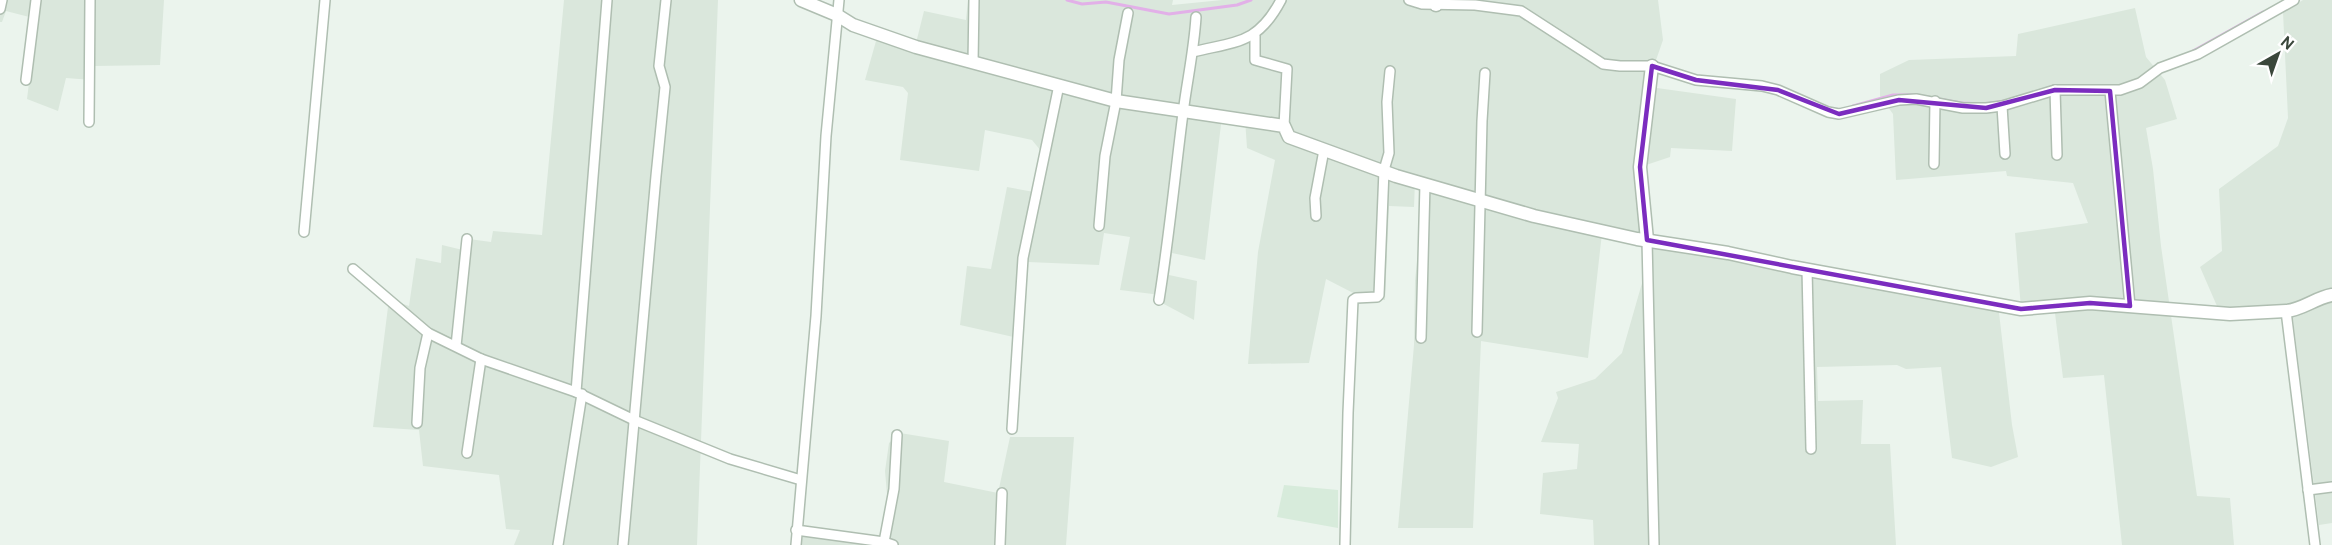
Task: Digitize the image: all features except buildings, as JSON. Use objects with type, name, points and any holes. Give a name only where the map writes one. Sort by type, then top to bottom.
[{"type":"street","points":[[0,9],[2,0]]},
{"type":"street","points":[[26,80],[36,0]]},
{"type":"street","points":[[89,122],[90,0]]},
{"type":"street","points":[[304,231],[325,0]]},
{"type":"street","points":[[558,545],[579,393],[607,0]]},
{"type":"street","points":[[624,545],[665,87],[659,66],[666,0]]},
{"type":"street","points":[[801,0],[878,34],[973,63],[1116,101],[1284,126]]},
{"type":"street","points":[[796,545],[816,316],[826,136],[839,0]]},
{"type":"street","points":[[973,63],[974,0]]},
{"type":"street","points":[[1193,52],[1255,36],[1269,21],[1281,0]]},
{"type":"street","points":[[1409,0],[1521,11],[1603,64],[1652,66],[1696,80],[1762,86],[1778,90],[1822,110],[1839,114],[1888,101],[1916,99],[1963,108],[2002,106],[2055,90],[2110,91],[2131,87],[2160,68],[2198,54],[2294,0]]},
{"type":"street","points":[[1099,226],[1105,156],[1116,101],[1119,60],[1128,14]]},
{"type":"street","points":[[1159,300],[1169,240],[1196,17]]},
{"type":"street","points":[[1255,36],[1255,60],[1287,69],[1284,126],[1289,137],[1425,184],[1534,216],[1647,240],[1728,253],[2021,309],[2090,303],[2230,314],[2292,311],[2319,297],[2332,296]]},
{"type":"street","points":[[1652,66],[1640,167],[1647,240],[1654,545]]},
{"type":"street","points":[[1345,545],[1353,300],[1378,297],[1384,170],[1389,153],[1387,102],[1390,71]]},
{"type":"street","points":[[1477,332],[1480,256],[1479,199],[1485,73]]},
{"type":"street","points":[[1012,429],[1023,258],[1059,85]]},
{"type":"street","points":[[2055,90],[2057,155]]},
{"type":"street","points":[[2110,91],[2130,306]]},
{"type":"street","points":[[1934,164],[1935,101]]},
{"type":"street","points":[[2002,106],[2005,154]]},
{"type":"street","points":[[1316,216],[1315,198],[1324,150]]},
{"type":"street","points":[[1421,338],[1425,184]]},
{"type":"street","points":[[456,346],[467,239]]},
{"type":"street","points":[[353,269],[428,333],[481,359],[579,393],[634,420],[730,459],[801,480]]},
{"type":"street","points":[[1807,269],[1811,449]]},
{"type":"street","points":[[2286,311],[2315,545]]},
{"type":"street","points":[[417,423],[420,368],[428,333]]},
{"type":"street","points":[[467,453],[481,359]]},
{"type":"street","points":[[796,530],[888,543],[897,435]]},
{"type":"street","points":[[2308,490],[2332,487]]},
{"type":"street","points":[[1000,545],[1002,493]]},
{"type":"highlighted area","points":[[1652,66],[1696,80],[1778,90],[1839,114],[1899,100],[1986,108],[2055,90],[2110,91],[2130,306],[2090,303],[2021,309],[1647,240],[1640,167]]},
{"type":"shaded area","points":[[0,0],[164,0],[160,65],[94,66],[92,80],[66,78],[58,111],[27,99],[37,19],[6,11],[0,22]]},
{"type":"shaded area","points":[[564,0],[718,0],[697,545],[514,545],[520,530],[506,529],[499,475],[423,466],[419,430],[373,427],[389,299],[409,306],[416,258],[441,263],[442,245],[467,251],[469,239],[491,242],[493,231],[542,235]]},
{"type":"shaded area","points":[[968,0],[1173,0],[1172,5],[1222,0],[1658,0],[1663,40],[1654,66],[1657,88],[1736,99],[1732,151],[1671,148],[1670,157],[1640,167],[1647,240],[1602,233],[1588,358],[1481,341],[1473,528],[1398,528],[1414,345],[1415,281],[1422,210],[1419,207],[1425,184],[1415,181],[1414,207],[1389,206],[1385,300],[1359,296],[1326,279],[1309,363],[1248,364],[1258,252],[1275,160],[1247,148],[1245,119],[1222,116],[1205,260],[1172,253],[1169,275],[1197,281],[1194,320],[1162,303],[1161,295],[1120,290],[1130,237],[1104,233],[1099,265],[1028,262],[1018,338],[960,325],[967,266],[991,269],[1007,187],[1034,192],[1041,151],[1032,140],[985,130],[979,171],[900,160],[908,93],[903,87],[865,80],[878,34],[915,47],[924,11],[966,20]]},
{"type":"shaded area","points":[[2303,0],[2332,0],[2332,523],[2319,525],[2292,311],[2220,313],[2200,267],[2222,251],[2219,189],[2278,146],[2288,118],[2283,12]]},
{"type":"shaded area","points":[[2135,8],[2146,57],[2165,80],[2177,119],[2146,128],[2197,496],[2230,498],[2234,545],[2122,545],[2104,375],[2063,378],[2054,305],[2021,309],[2015,233],[2088,223],[2073,183],[2007,176],[2006,171],[1896,180],[1893,114],[1880,96],[1880,74],[1909,60],[2016,56],[2018,34]]},
{"type":"shaded area","points":[[1654,241],[1998,304],[2012,425],[2018,457],[1991,467],[1952,458],[1941,367],[1906,369],[1897,365],[1817,367],[1818,401],[1863,400],[1861,444],[1890,444],[1896,545],[1594,545],[1593,520],[1540,514],[1543,473],[1577,469],[1579,444],[1541,442],[1558,398],[1556,392],[1595,379],[1622,353]]},
{"type":"shaded area","points":[[900,433],[949,441],[944,482],[998,493],[1010,437],[1074,437],[1066,545],[796,545],[796,530],[891,540],[885,471],[889,443]]},
{"type":"shaded area","points":[[1284,485],[1338,490],[1338,528],[1277,517]]},
{"type":"waterway","points":[[1067,0],[1082,4],[1106,2],[1169,14],[1237,5],[1251,0]]},
{"type":"waterway","points":[[2193,51],[2263,12]]},
{"type":"waterway","points":[[1627,62],[1647,62]]},
{"type":"waterway","points":[[1853,106],[1893,95],[1916,95],[1961,103],[1985,104],[2005,101]]}]
